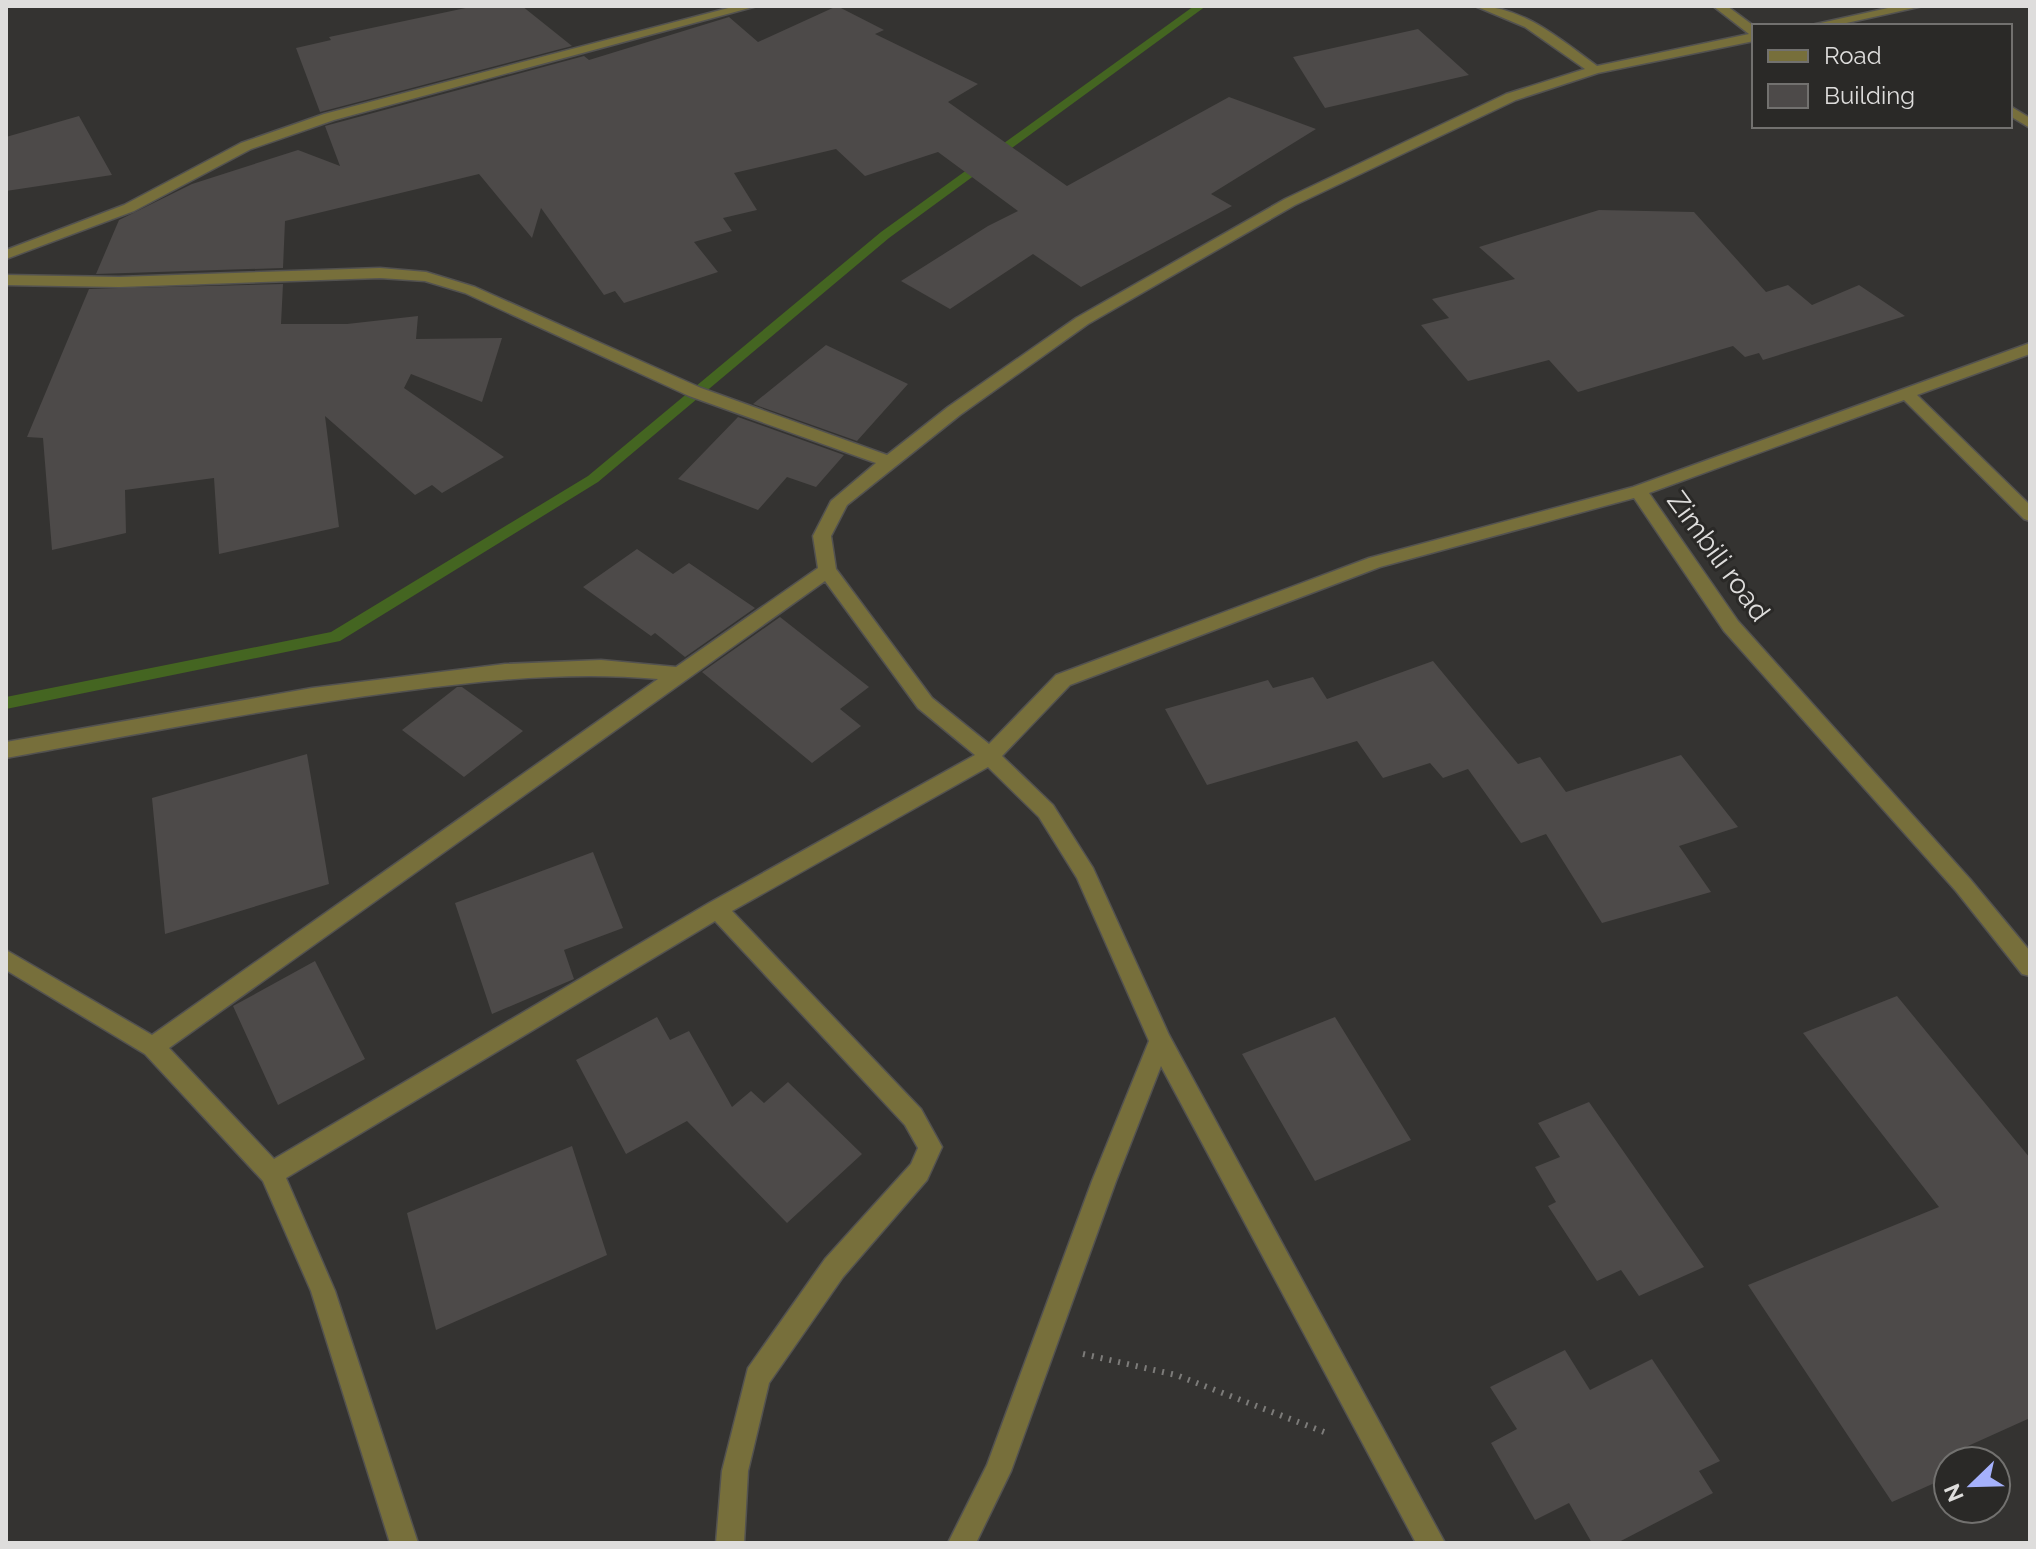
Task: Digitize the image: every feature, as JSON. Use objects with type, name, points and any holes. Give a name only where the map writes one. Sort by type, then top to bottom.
[{"type":"street","points":[[6,255],[129,208],[246,146],[329,117],[751,6]]},
{"type":"street","points":[[1481,6],[1530,24],[1595,70]]},
{"type":"street","points":[[1719,6],[1752,32]]},
{"type":"street","points":[[1909,24],[1918,6]]},
{"type":"street","points":[[1824,24],[1918,6]]},
{"type":"street","points":[[1431,1543],[1160,1041],[1086,874],[1046,811],[990,756],[925,703],[827,570],[822,536],[840,501],[887,461],[1082,321],[1198,252],[1409,143],[1511,97],[1595,70],[1752,34]]},
{"type":"street","points":[[2012,111],[2030,124]]},
{"type":"street","points":[[6,280],[119,282],[380,273],[426,277],[470,290],[695,392],[887,461]]},
{"type":"street","name":"Zimbili road","points":[[2030,348],[1638,491],[1731,626],[1963,885],[2030,967]]},
{"type":"street","points":[[1906,393],[2030,515]]},
{"type":"street","points":[[272,1173],[717,909],[990,756],[1063,680],[1375,562],[1638,491]]},
{"type":"street","points":[[153,1047],[827,570]]},
{"type":"street","points":[[6,750],[312,695],[505,671],[601,667],[676,674]]},
{"type":"street","points":[[717,909],[913,1117],[930,1147],[919,1172],[834,1268],[757,1377],[735,1471],[730,1543]]},
{"type":"street","points":[[6,959],[153,1047],[272,1173],[323,1291],[404,1543]]},
{"type":"street","points":[[962,1543],[998,1471],[1041,1349],[1160,1041]]},
{"type":"path","points":[[1041,1349],[1147,1365],[1245,1399],[1384,1457]]},
{"type":"building","points":[[475,6],[522,6],[572,46],[320,112],[296,48],[331,40],[329,37]]},
{"type":"building","points":[[837,6],[884,30],[875,34],[978,84],[948,102],[1067,186],[1229,97],[1316,129],[1211,194],[1232,206],[1081,287],[1033,254],[950,309],[901,281],[988,226],[1018,211],[938,152],[865,176],[836,149],[734,173],[757,210],[723,218],[732,231],[694,242],[718,272],[624,303],[615,291],[604,295],[541,208],[532,238],[479,174],[285,221],[283,268],[96,274],[119,220],[192,184],[298,150],[340,166],[325,126],[584,56],[589,60],[729,17],[758,42]]},
{"type":"building","points":[[1418,29],[1469,75],[1325,108],[1293,57]]},
{"type":"building","points":[[79,116],[112,175],[6,191],[6,137]]},
{"type":"building","points":[[1599,210],[1694,212],[1766,292],[1788,285],[1812,305],[1859,285],[1905,316],[1763,360],[1759,353],[1745,357],[1733,346],[1578,392],[1549,360],[1468,381],[1421,325],[1449,318],[1432,299],[1515,279],[1479,247]]},
{"type":"building","points":[[283,284],[281,324],[347,324],[418,316],[416,339],[502,338],[482,402],[411,374],[404,388],[504,457],[442,493],[432,485],[415,495],[325,416],[339,527],[219,554],[214,478],[125,490],[126,533],[52,550],[43,438],[27,437],[89,289]]},
{"type":"building","points":[[826,345],[908,384],[857,441],[753,404]]},
{"type":"building","points":[[738,417],[844,455],[816,487],[787,477],[758,510],[678,479]]},
{"type":"building","points":[[637,549],[673,574],[689,563],[755,608],[685,657],[655,633],[651,636],[583,587]]},
{"type":"building","points":[[780,617],[869,687],[840,709],[861,726],[812,763],[702,672]]},
{"type":"building","points":[[1433,661],[1518,764],[1540,757],[1566,792],[1681,755],[1738,827],[1679,846],[1711,892],[1602,923],[1546,834],[1521,843],[1468,769],[1443,778],[1430,763],[1383,778],[1357,741],[1207,785],[1165,709],[1268,680],[1273,688],[1313,677],[1327,699]]},
{"type":"building","points":[[457,687],[462,687],[523,731],[464,777],[402,730]]},
{"type":"building","points":[[307,754],[329,884],[165,934],[152,798]]},
{"type":"building","points":[[593,852],[623,928],[564,950],[574,979],[492,1014],[455,903]]},
{"type":"building","points":[[315,961],[365,1059],[278,1105],[233,1006]]},
{"type":"building","points":[[1897,996],[2030,1158],[2030,1418],[1970,1445],[1932,1445],[1932,1484],[1892,1502],[1748,1285],[1939,1207],[1803,1033]]},
{"type":"building","points":[[657,1017],[670,1040],[689,1031],[732,1107],[751,1091],[764,1103],[788,1082],[862,1154],[787,1223],[687,1121],[626,1154],[576,1060]]},
{"type":"building","points":[[1335,1017],[1411,1140],[1315,1181],[1242,1054]]},
{"type":"building","points":[[1589,1102],[1704,1267],[1639,1296],[1621,1270],[1597,1281],[1548,1206],[1556,1202],[1535,1167],[1560,1157],[1538,1123]]},
{"type":"building","points":[[572,1146],[607,1255],[436,1330],[407,1213]]},
{"type":"building","points":[[1565,1350],[1590,1390],[1652,1359],[1720,1461],[1699,1471],[1713,1493],[1617,1543],[1592,1543],[1569,1503],[1535,1520],[1491,1443],[1517,1429],[1490,1387]]},
{"type":"waterway","points":[[6,703],[335,637],[593,479],[885,235],[1201,6]]}]
